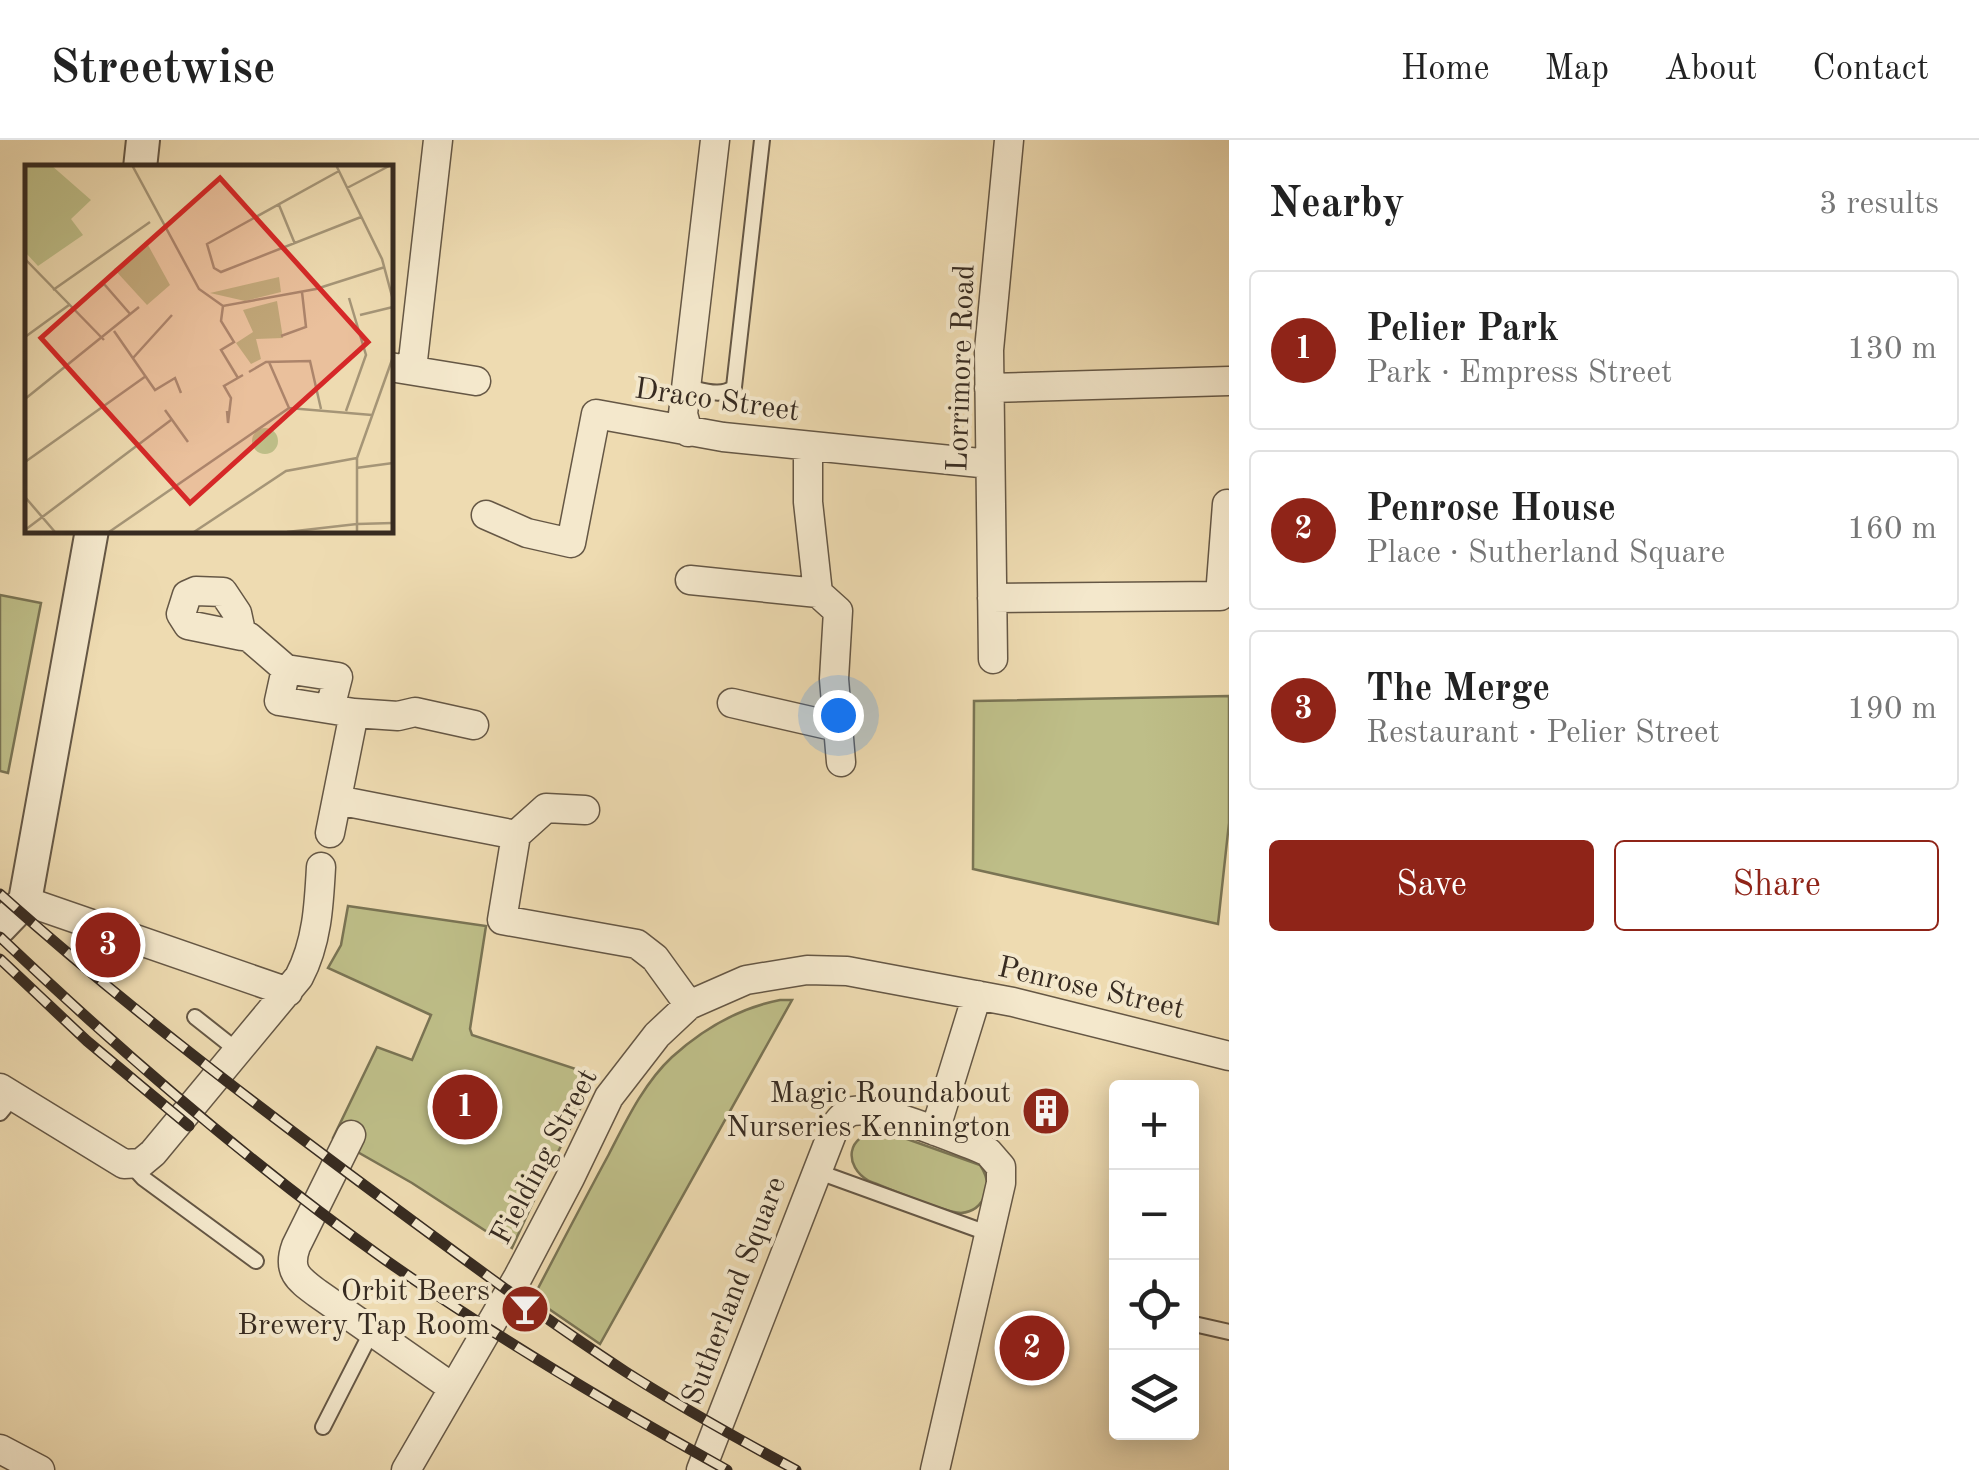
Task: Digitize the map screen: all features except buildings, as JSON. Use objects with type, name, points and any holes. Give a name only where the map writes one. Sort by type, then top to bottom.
[{"type":"street","points":[[140,165],[143,140]]},
{"type":"street","points":[[438,140],[401,368],[476,381]]},
{"type":"street","points":[[688,432],[684,414],[714,140]]},
{"type":"street","name":"Lorrimore Road","points":[[993,658],[988,350],[1009,140]]},
{"type":"street","points":[[990,388],[1229,381]]},
{"type":"street","name":"Draco Street","points":[[486,515],[527,533],[571,543],[596,414],[688,432],[990,464]]},
{"type":"street","points":[[808,447],[808,502],[818,594]]},
{"type":"street","points":[[992,598],[1220,596],[1227,504]]},
{"type":"street","points":[[0,927],[25,901],[92,532]]},
{"type":"street","points":[[690,580],[818,594],[838,612],[834,679],[841,762]]},
{"type":"street","points":[[242,636],[249,637],[286,669],[278,701],[398,716],[415,712],[474,724]]},
{"type":"street","points":[[732,703],[837,727]]},
{"type":"street","points":[[330,833],[337,800],[342,711]]},
{"type":"street","points":[[337,800],[516,835]]},
{"type":"street","points":[[585,810],[546,808],[516,835],[502,920],[637,944],[654,958],[689,1005]]},
{"type":"street","points":[[5,1099],[116,1160],[141,1164],[299,977],[309,955],[321,868]]},
{"type":"street","points":[[25,901],[288,992]]},
{"type":"street","name":"Fielding Street","points":[[406,1470],[518,1277],[608,1097],[657,1035],[689,1005],[746,980],[807,970],[847,971],[938,988]]},
{"type":"street","name":"Penrose Street","points":[[938,988],[1229,1056]]},
{"type":"street","points":[[935,1131],[977,995]]},
{"type":"street","name":"Sutherland Square","points":[[702,1470],[816,1171],[835,1126],[850,1112],[878,1112],[935,1131],[988,1152],[1001,1167],[990,1234],[935,1470]]},
{"type":"street","points":[[351,1135],[296,1246],[292,1261],[295,1273],[307,1286],[453,1388]]},
{"type":"street","points":[[0,1449],[40,1470]]},
{"type":"lane","points":[[687,387],[723,393],[734,387],[762,140]]},
{"type":"lane","points":[[195,1017],[238,1050]]},
{"type":"lane","points":[[132,1165],[143,1178],[256,1261]]},
{"type":"lane","points":[[816,1171],[990,1234]]},
{"type":"lane","points":[[1199,1325],[1229,1332]]},
{"type":"lane","points":[[322,1426],[372,1331]]},
{"type":"green space","points":[[0,595],[41,603],[8,773],[0,771]]},
{"type":"green space","points":[[1229,696],[1229,823],[1218,924],[973,869],[974,701]]},
{"type":"green space","points":[[348,906],[486,926],[472,1035],[597,1076],[512,1248],[412,1183],[333,1138],[377,1047],[412,1060],[431,1015],[328,968],[341,945]]},
{"type":"green space","points":[[780,1000],[792,1000],[600,1344],[533,1298],[561,1244],[629,1116],[662,1067],[722,1021]]},
{"type":"green space","points":[[879,1132],[980,1165],[987,1183],[981,1202],[969,1211],[953,1212],[869,1181],[855,1167],[852,1152],[860,1138]]},
{"type":"railway","points":[[0,894],[192,1054],[478,1269],[626,1372],[796,1470]]},
{"type":"railway","points":[[0,937],[186,1105],[333,1222],[510,1342],[727,1470]]},
{"type":"railway","points":[[0,959],[87,1041],[189,1126]]},
{"type":"place","name":"The Merge","points":[[108,945]]},
{"type":"place","name":"Pelier Park","points":[[465,1107]]},
{"type":"place","name":"Magic Roundabout Nurseries Kennington","points":[[1046,1111]]},
{"type":"place","name":"Orbit Beers Brewery Tap Room","points":[[525,1309]]},
{"type":"place","name":"Penrose House","points":[[1032,1348]]}]
